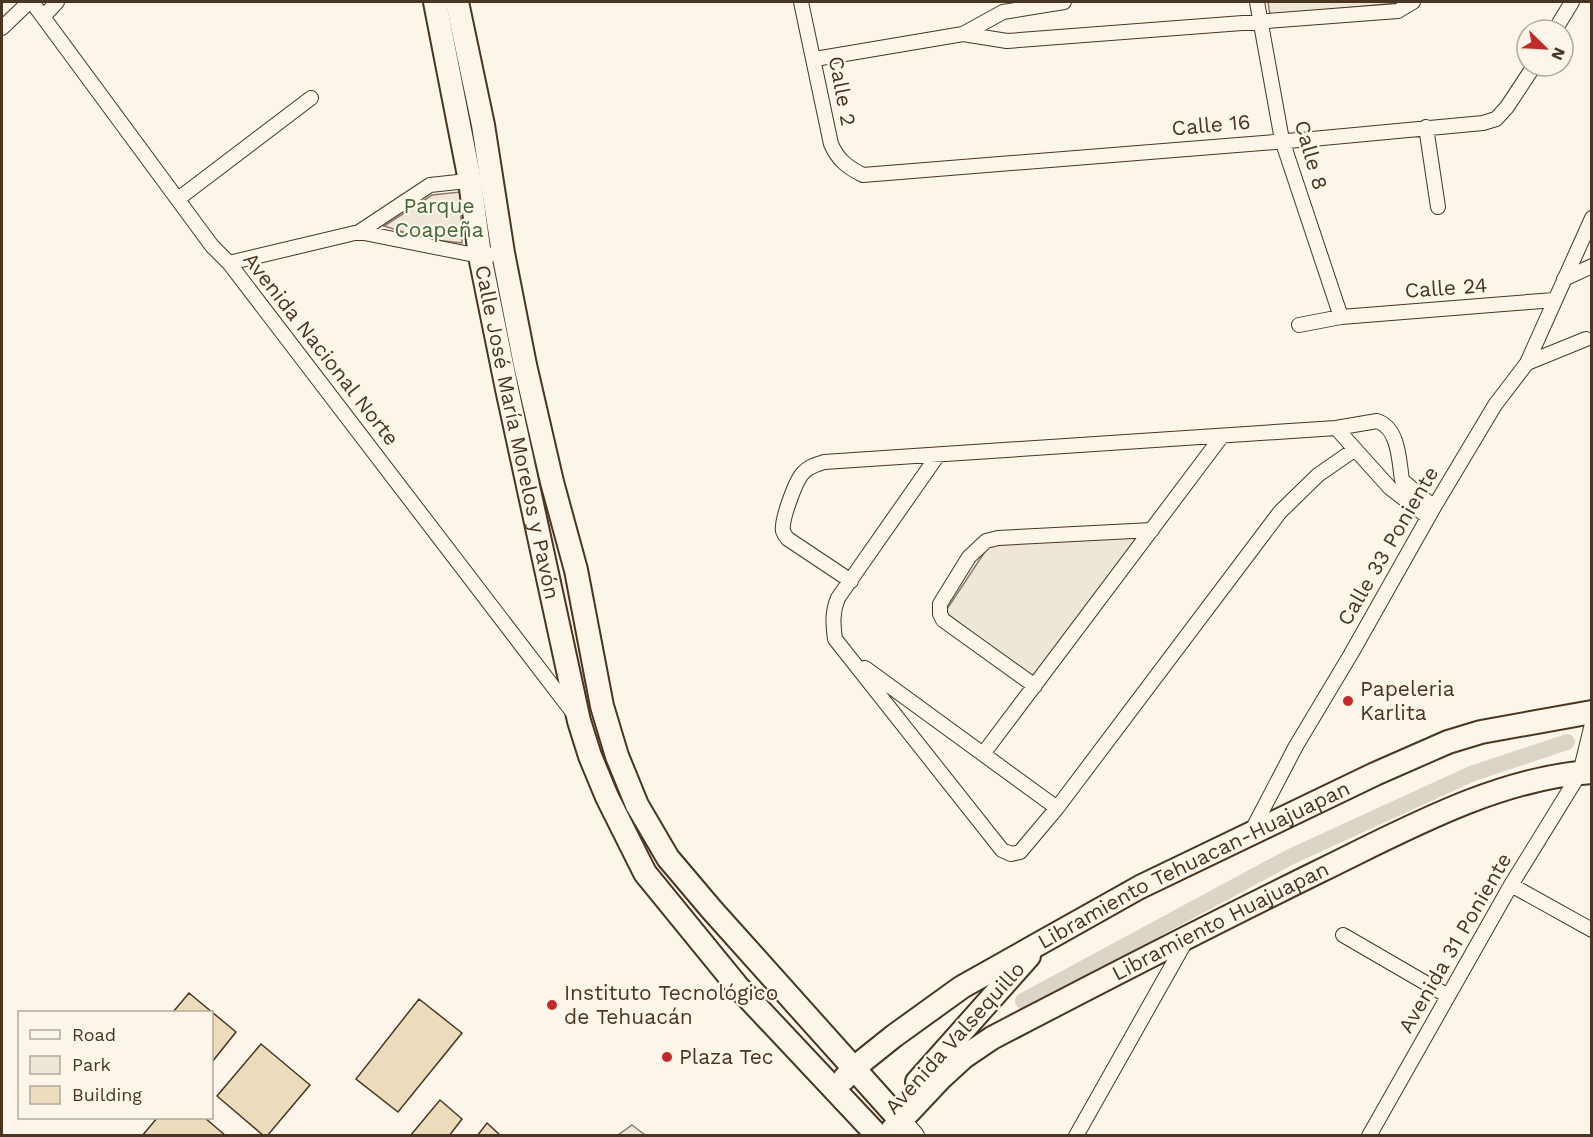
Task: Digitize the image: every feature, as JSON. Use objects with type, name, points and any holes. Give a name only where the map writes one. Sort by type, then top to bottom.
[{"type":"main road","name":"Calle José María Morelos y Pavón","points":[[435,2],[481,179],[503,253],[525,365],[587,620],[602,706],[617,756],[637,805],[668,858],[854,1068],[887,1129]]},
{"type":"main road","name":"Calle José María Morelos y Pavón","points":[[458,2],[481,179],[480,256],[579,720],[590,756],[607,797],[645,873],[738,987],[833,1090],[887,1129]]},
{"type":"main road","name":"Libramiento Tehuacan-Huajuapan","points":[[833,1090],[854,1068],[894,1036],[962,987],[1140,887],[1375,774],[1448,742],[1481,732],[1591,721]]},
{"type":"main road","name":"Libramiento Huajuapan","points":[[887,1129],[964,1057],[992,1038],[1190,935],[1396,834],[1489,793],[1585,767]]},
{"type":"main road","name":"Avenida Valsequillo","points":[[887,1129],[976,1016],[1038,946]]},
{"type":"main road","points":[[976,1016],[992,1038]]},
{"type":"street","name":"Avenida Nacional Norte","points":[[31,2],[212,246],[229,263],[579,720]]},
{"type":"street","points":[[2,28],[31,2]]},
{"type":"street","points":[[43,17],[57,2]]},
{"type":"street","name":"Calle 2","points":[[801,2],[815,59],[831,144],[837,157],[863,175]]},
{"type":"street","points":[[963,34],[1003,12],[1064,2]]},
{"type":"street","name":"Calle 8","points":[[1257,2],[1282,141],[1341,317]]},
{"type":"street","points":[[815,59],[963,34],[1007,41],[1398,11],[1413,2]]},
{"type":"street","points":[[1563,18],[1572,2]]},
{"type":"street","name":"Calle 16","points":[[863,175],[1483,123],[1496,119],[1526,78]]},
{"type":"street","points":[[178,199],[312,98]]},
{"type":"street","points":[[1426,127],[1438,207]]},
{"type":"street","points":[[229,263],[359,232],[430,186],[481,179]]},
{"type":"street","name":"Calle 33 Poniente","points":[[1249,836],[1296,746],[1431,512],[1496,405],[1527,363],[1592,218]]},
{"type":"street","points":[[359,232],[480,256],[503,253]]},
{"type":"street","points":[[1564,279],[1592,266]]},
{"type":"street","name":"Calle 24","points":[[1299,324],[1341,317],[1554,300]]},
{"type":"street","points":[[1527,363],[1586,339]]},
{"type":"street","points":[[851,581],[788,540],[783,531],[795,487],[802,473],[811,466],[824,462],[1336,428],[1377,421],[1384,423],[1394,436],[1399,457],[1396,484]]},
{"type":"street","points":[[1336,428],[1354,450],[1431,512]]},
{"type":"street","points":[[983,754],[1222,436]]},
{"type":"street","points":[[938,455],[838,598],[832,622],[835,639],[1002,850],[1011,854],[1020,852],[1057,808],[1280,512],[1318,475],[1354,450]]},
{"type":"street","points":[[1035,686],[942,620],[940,604],[969,557],[986,541],[998,538],[1152,530]]},
{"type":"street","points":[[849,657],[1057,808]]},
{"type":"street","name":"Avenida 31 Poniente","points":[[1369,1136],[1512,885],[1585,767],[1591,721]]},
{"type":"street","points":[[1512,885],[1592,930]]},
{"type":"street","points":[[1076,1136],[1190,935]]},
{"type":"street","points":[[1343,935],[1448,996]]},
{"type":"green space","points":[[1268,2],[1409,2],[1270,15]]},
{"type":"green space","name":"Parque Coapeña","points":[[460,192],[462,243],[426,239],[384,226],[432,195]]},
{"type":"green space","points":[[1138,536],[1033,679],[945,612],[990,544]]},
{"type":"shaded area","points":[[632,1125],[645,1135],[618,1135]]},
{"type":"building","points":[[189,993],[211,1011],[174,1011]]},
{"type":"building","points":[[419,999],[462,1033],[398,1112],[356,1079]]},
{"type":"building","points":[[213,1013],[236,1032],[213,1061]]},
{"type":"building","points":[[261,1044],[310,1085],[267,1136],[264,1136],[217,1096]]},
{"type":"building","points":[[440,1100],[462,1119],[449,1136],[410,1136]]},
{"type":"building","points":[[156,1119],[206,1119],[226,1136],[142,1136]]},
{"type":"building","points":[[487,1123],[501,1136],[477,1136]]},
{"type":"waterway","points":[[1023,1001],[1290,857],[1471,774],[1567,742]]},
{"type":"place","name":"Papeleria Karlita","points":[[1348,701]]},
{"type":"place","name":"Instituto Tecnológico de Tehuacán","points":[[552,1005]]},
{"type":"place","name":"Plaza Tec","points":[[667,1057]]}]
